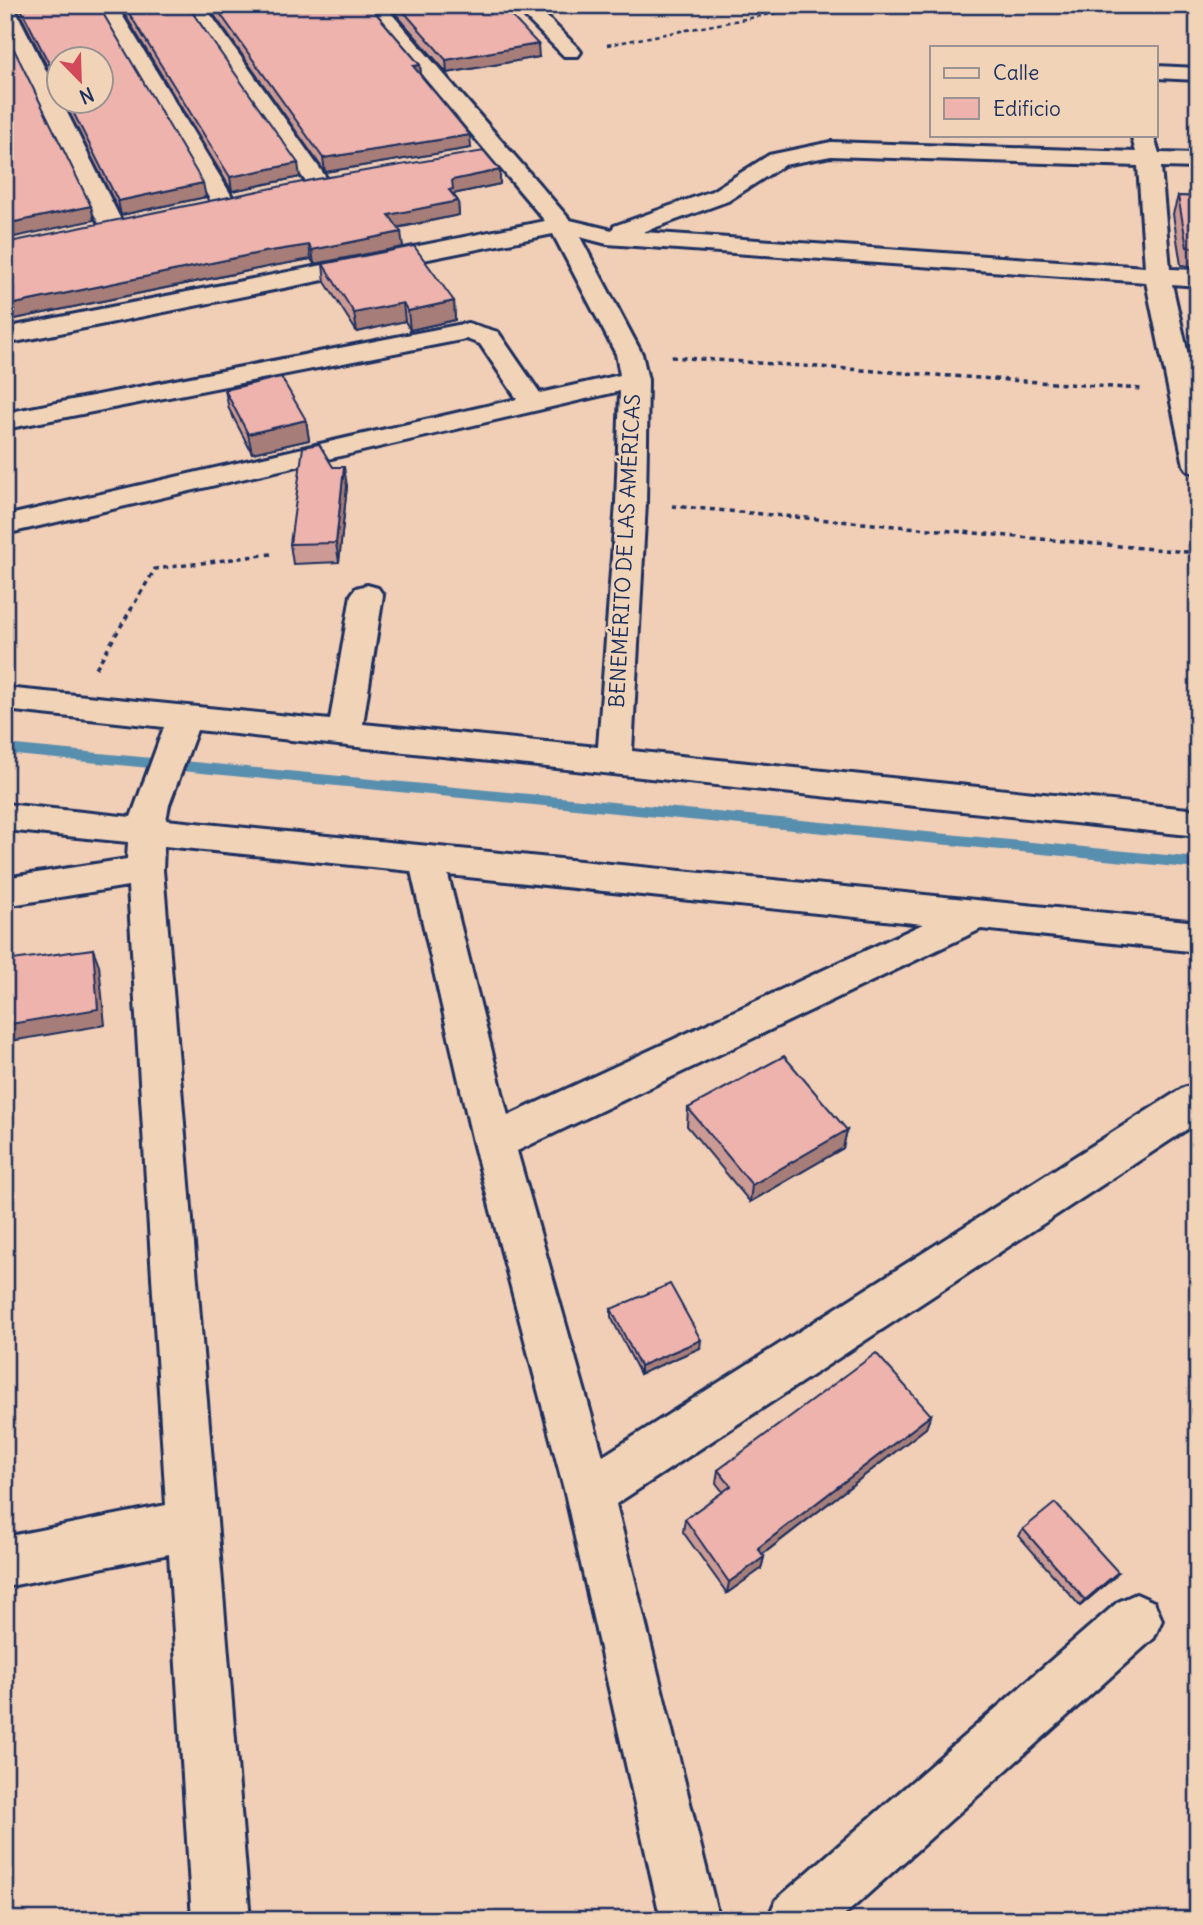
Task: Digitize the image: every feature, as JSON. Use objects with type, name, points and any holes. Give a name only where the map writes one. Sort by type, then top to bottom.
[{"type":"street","points":[[106,5],[224,203]]},
{"type":"street","points":[[194,5],[318,183]]},
{"type":"street","name":"BENEMÉRITO DE LAS AMÉRICAS","points":[[373,5],[561,225],[631,367],[631,503],[614,763]]},
{"type":"street","points":[[523,5],[570,52]]},
{"type":"street","points":[[5,9],[113,228]]},
{"type":"street","points":[[1158,72],[1198,75]]},
{"type":"street","points":[[607,237],[720,197],[777,160],[831,149],[1146,146],[1198,161]]},
{"type":"street","points":[[1146,146],[1158,277],[1198,465]]},
{"type":"street","points":[[470,159],[498,154]]},
{"type":"street","points":[[291,189],[346,178]]},
{"type":"street","points":[[200,208],[251,197]]},
{"type":"street","points":[[86,233],[138,222]]},
{"type":"street","points":[[5,336],[561,225],[607,237],[1198,278]]},
{"type":"street","points":[[5,421],[468,331],[489,338],[534,404]]},
{"type":"street","points":[[5,525],[534,404],[631,367]]},
{"type":"street","points":[[344,735],[367,595]]},
{"type":"street","points":[[5,699],[74,705],[180,729],[344,735],[907,791],[1198,824]]},
{"type":"street","points":[[180,729],[147,836],[191,1525],[221,1920]]},
{"type":"street","points":[[5,817],[147,836],[426,858],[1198,937]]},
{"type":"street","points":[[5,892],[147,836]]},
{"type":"street","points":[[426,858],[494,1142],[589,1493],[691,1920]]},
{"type":"street","points":[[494,1142],[977,915]]},
{"type":"street","points":[[589,1493],[1198,1100]]},
{"type":"street","points":[[5,1562],[191,1525]]},
{"type":"street","points":[[796,1920],[1136,1620]]},
{"type":"path","points":[[570,52],[819,5]]},
{"type":"path","points":[[631,367],[1183,392]]},
{"type":"path","points":[[631,503],[1198,553]]},
{"type":"path","points":[[74,705],[155,569],[271,554]]},
{"type":"building","points":[[19,5],[98,5],[203,183],[118,201],[75,116],[116,116],[116,46],[46,46],[46,58]]},
{"type":"building","points":[[124,5],[187,5],[298,163],[230,177]]},
{"type":"building","points":[[214,5],[369,5],[420,65],[413,66],[470,135],[323,158]]},
{"type":"building","points":[[398,5],[501,5],[538,44],[446,60]]},
{"type":"building","points":[[5,31],[91,206],[5,224]]},
{"type":"building","points":[[484,151],[500,170],[452,180],[453,189],[449,190],[458,201],[389,215],[401,232],[312,250],[309,245],[264,252],[5,306],[5,243],[317,179]]},
{"type":"building","points":[[1178,196],[1198,197],[1198,248],[1187,247]]},
{"type":"building","points":[[414,246],[454,301],[408,311],[403,303],[354,313],[323,264]]},
{"type":"building","points":[[281,377],[306,420],[248,434],[225,390]]},
{"type":"building","points":[[319,444],[333,467],[344,467],[336,543],[290,544],[303,447]]},
{"type":"building","points":[[93,949],[98,1009],[5,1025],[5,961]]},
{"type":"building","points":[[784,1056],[847,1130],[752,1185],[688,1108]]},
{"type":"building","points":[[670,1284],[701,1340],[640,1366],[611,1309]]},
{"type":"building","points":[[876,1353],[931,1415],[758,1548],[764,1557],[729,1582],[685,1519],[731,1486],[718,1470]]},
{"type":"building","points":[[1055,1503],[1118,1572],[1085,1600],[1023,1529]]},
{"type":"waterway","points":[[5,749],[1198,864]]}]
